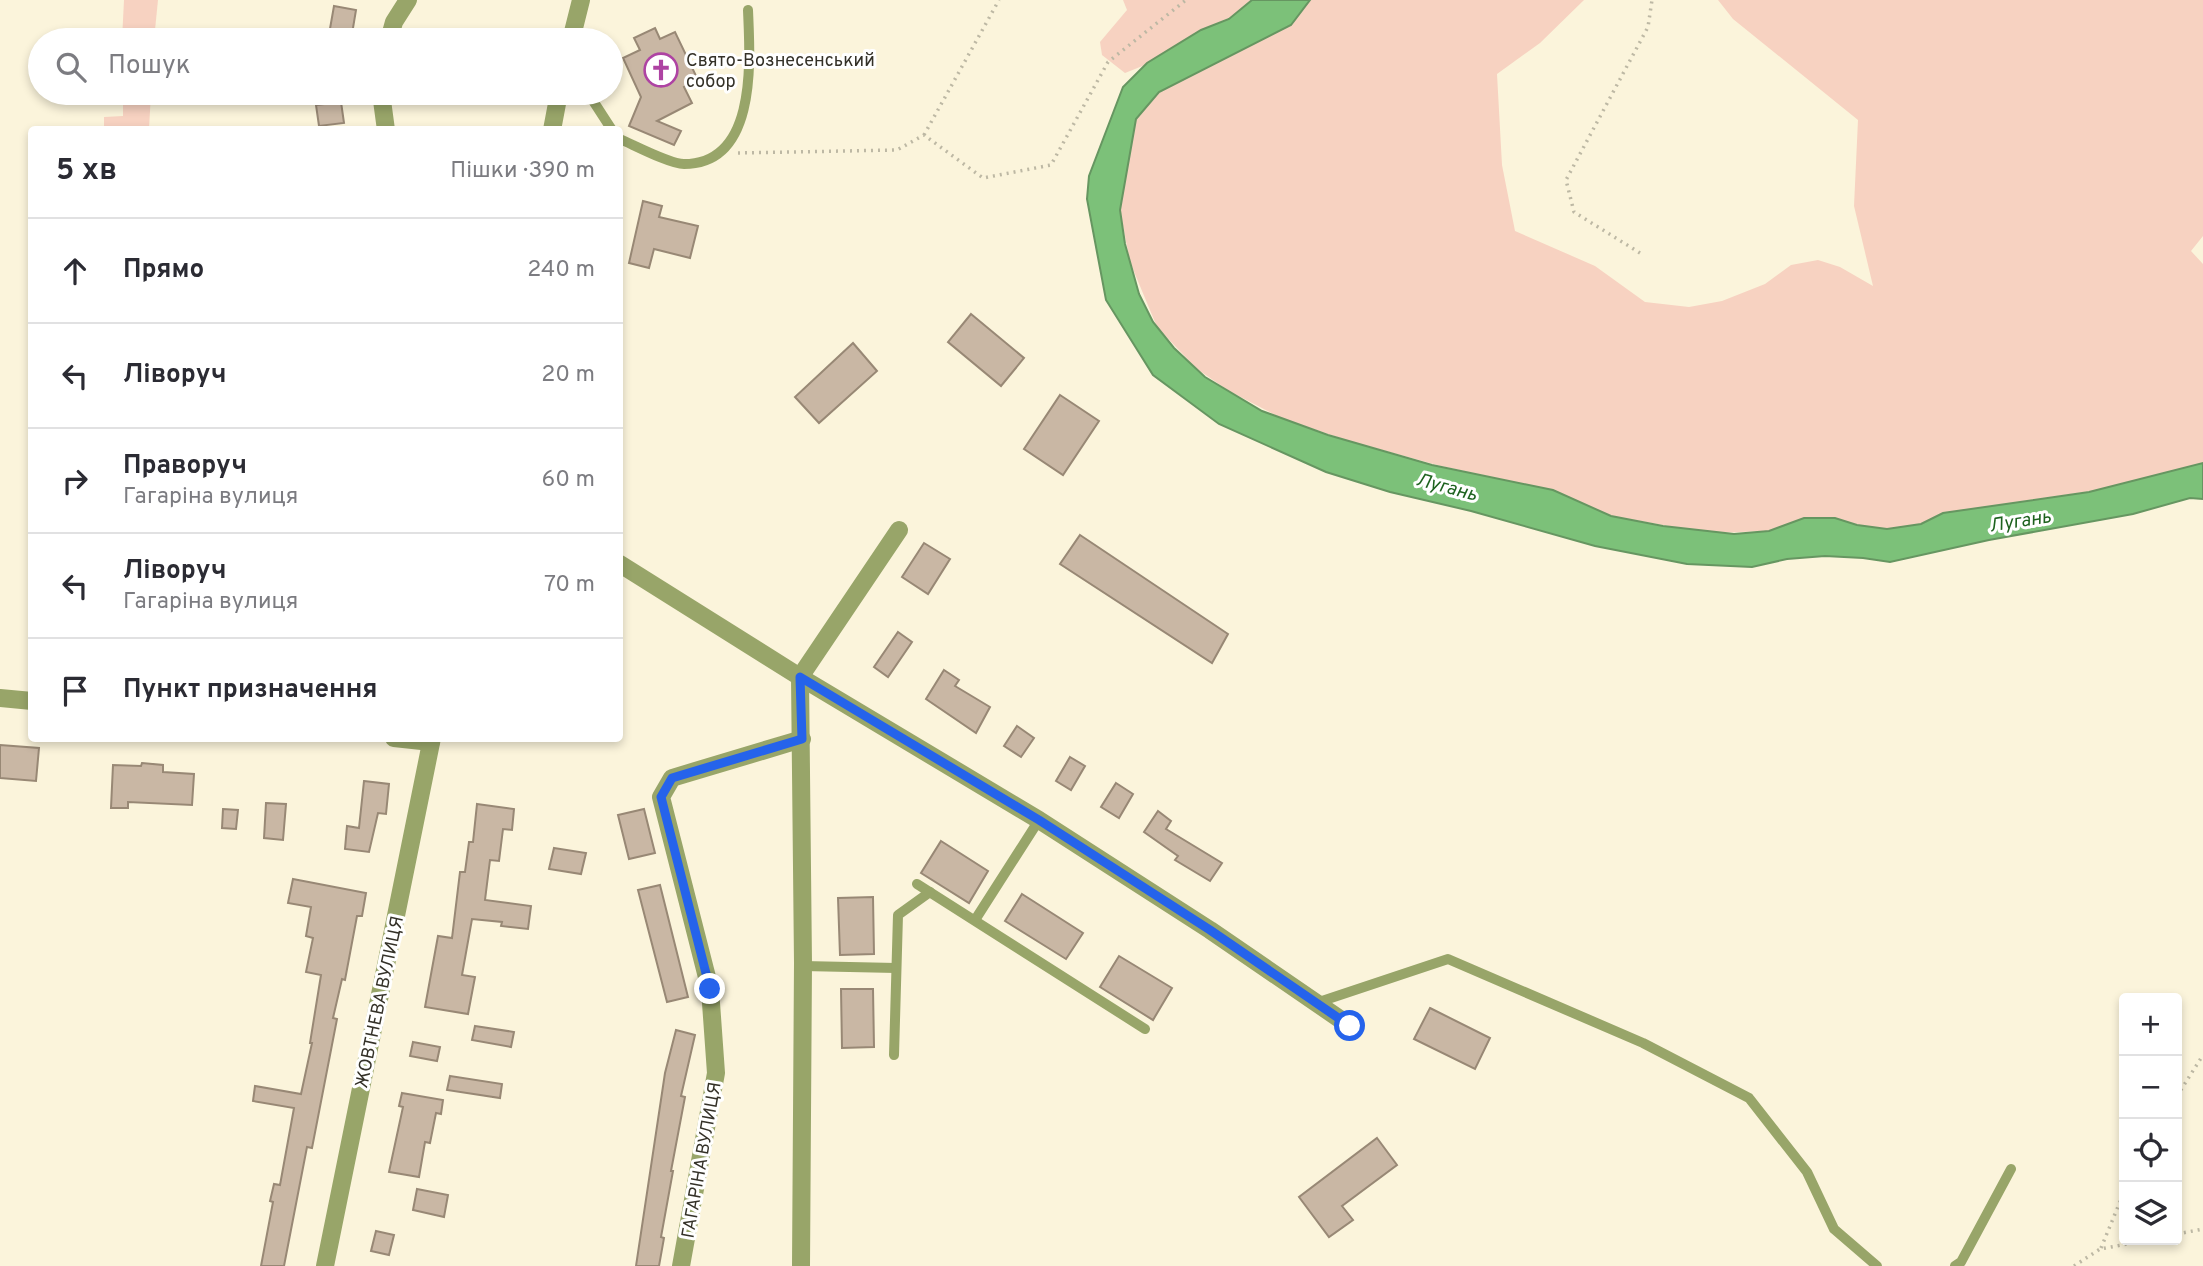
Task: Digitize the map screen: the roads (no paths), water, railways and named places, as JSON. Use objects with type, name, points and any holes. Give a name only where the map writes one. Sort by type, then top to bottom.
[{"type":"street","points":[[392,28],[408,0]]},
{"type":"street","points":[[573,28],[581,0]]},
{"type":"street","points":[[383,105],[385,126]]},
{"type":"street","points":[[553,126],[557,105]]},
{"type":"street","points":[[801,1266],[803,966],[800,677],[899,530]]},
{"type":"street","points":[[623,566],[800,677],[1039,820],[1210,930],[1350,1026]]},
{"type":"street","points":[[0,698],[28,701]]},
{"type":"street","name":"ГАГАРІНА ВУЛИЦЯ","points":[[681,1266],[716,1073],[710,989],[661,797],[672,778],[802,739]]},
{"type":"street","name":"ЖОВТНЕВА ВУЛИЦЯ","points":[[325,1266],[432,742]]},
{"type":"lane","points":[[623,140],[683,165],[700,162],[722,153],[734,136],[742,113],[750,71],[748,10]]},
{"type":"lane","points":[[596,105],[609,126]]},
{"type":"lane","points":[[975,920],[1039,820]]},
{"type":"lane","points":[[917,884],[1145,1029]]},
{"type":"lane","points":[[894,1055],[898,915],[930,892]]},
{"type":"lane","points":[[1315,1003],[1448,959],[1643,1043],[1749,1098],[1807,1172],[1834,1229],[1877,1266]]},
{"type":"lane","points":[[803,966],[896,968]]},
{"type":"lane","points":[[1955,1266],[1961,1262],[2011,1169]]},
{"type":"water","name":"Лугань","points":[[1252,0],[1310,0],[1291,25],[1159,92],[1136,119],[1120,210],[1125,244],[1139,294],[1153,322],[1174,348],[1205,377],[1262,411],[1328,435],[1432,465],[1553,490],[1611,516],[1663,526],[1734,534],[1769,531],[1804,518],[1835,518],[1857,525],[1887,529],[1921,524],[1943,513],[2089,492],[2203,463],[2203,499],[2190,498],[2133,514],[1989,540],[1890,562],[1825,556],[1787,559],[1752,567],[1687,564],[1595,546],[1471,511],[1390,492],[1326,472],[1219,424],[1153,375],[1106,300],[1087,199],[1089,176],[1123,87],[1147,63],[1201,30],[1229,19]]},
{"type":"place","name":"Свято-Вознесенський собор","points":[[661,70]]}]
